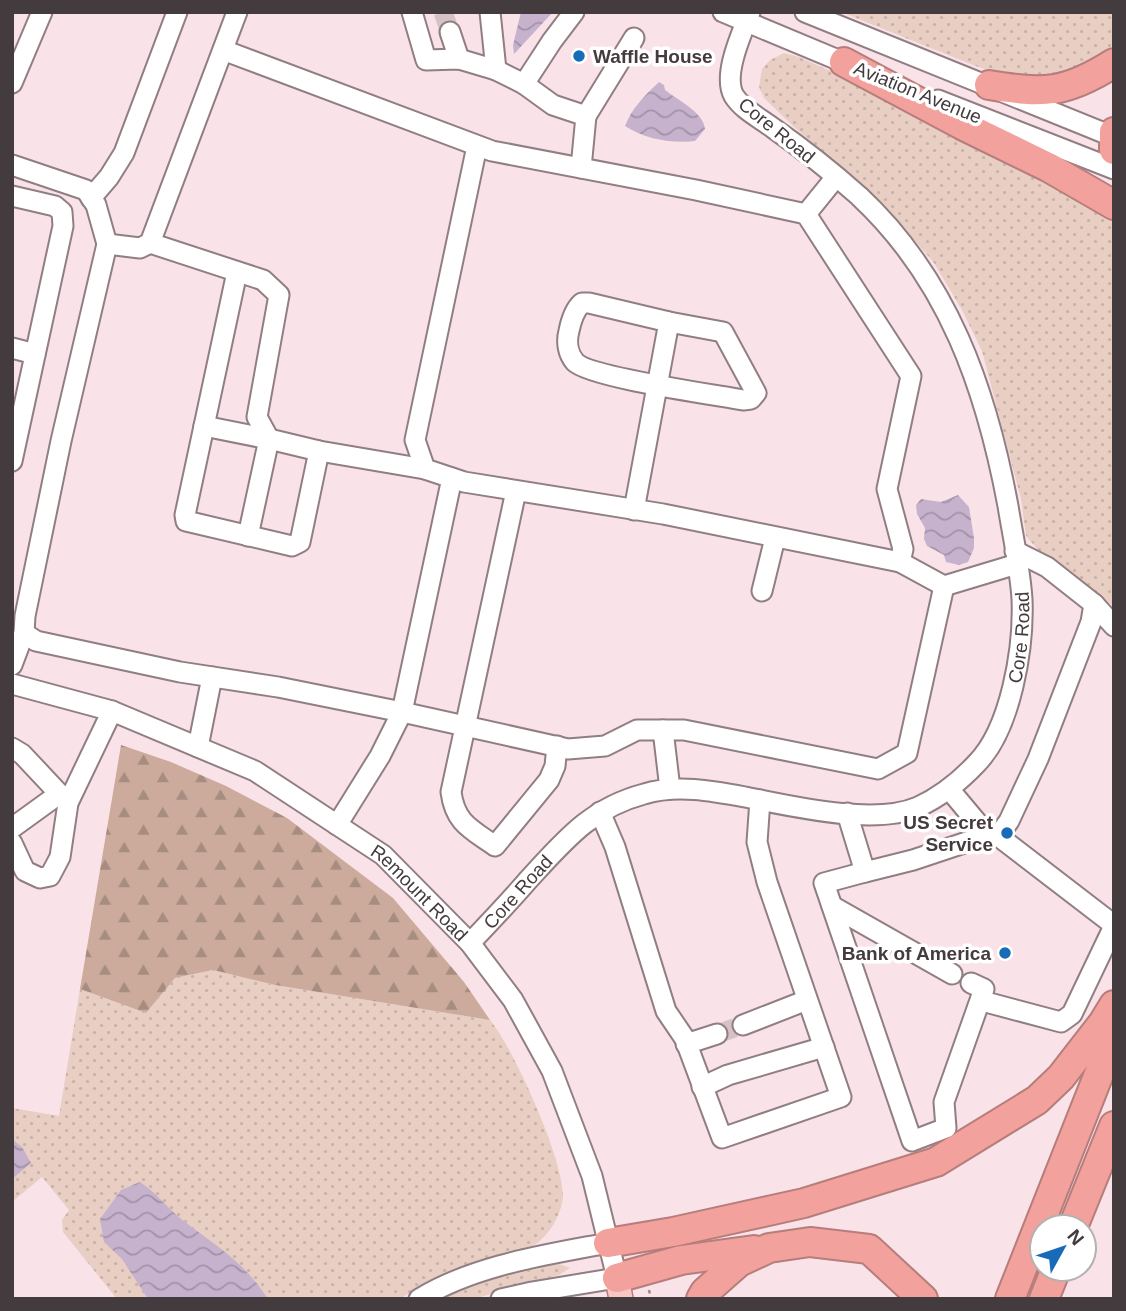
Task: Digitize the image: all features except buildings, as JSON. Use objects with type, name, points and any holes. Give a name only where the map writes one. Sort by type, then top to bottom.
[{"type":"highway","points":[[844,62],[1048,167],[1114,205]]},
{"type":"highway","points":[[989,85],[1030,92],[1064,88],[1090,78],[1114,63]]},
{"type":"highway","points":[[608,1243],[673,1232],[804,1203],[936,1162],[1037,1100],[1061,1077],[1114,1005]]},
{"type":"highway","points":[[1010,1299],[1114,1036]]},
{"type":"highway","points":[[1079,1213],[1114,1126]]},
{"type":"highway","points":[[619,1289],[681,1260],[810,1242],[869,1249],[923,1299]]},
{"type":"highway","points":[[701,1299],[705,1292],[739,1262],[769,1248]]},
{"type":"street","points":[[12,83],[42,12]]},
{"type":"street","points":[[91,198],[124,153],[177,12]]},
{"type":"street","points":[[107,244],[140,248],[150,243],[237,12]]},
{"type":"street","points":[[412,12],[426,60],[459,59],[496,71],[524,84],[553,105],[586,116]]},
{"type":"street","points":[[490,12],[496,71]]},
{"type":"street","points":[[524,84],[575,12]]},
{"type":"street","name":"Aviation Avenue","points":[[723,12],[748,17],[844,62],[1114,169]]},
{"type":"street","name":"Aviation Avenue","points":[[805,12],[989,85],[1113,139]]},
{"type":"street","name":"Core Road","points":[[470,943],[575,830],[600,812],[627,799],[670,789],[721,792],[866,815],[900,813],[918,807],[949,789],[984,756],[1009,699],[1019,659],[1023,622],[1016,557],[1004,487],[974,372],[927,275],[901,241],[866,203],[749,111],[733,95],[730,86],[732,64],[748,17]]},
{"type":"street","points":[[450,32],[459,59]]},
{"type":"street","points":[[581,168],[586,116],[634,38]]},
{"type":"street","points":[[223,50],[492,151],[806,214],[911,376],[887,489],[903,549],[900,562]]},
{"type":"street","points":[[425,469],[415,440],[477,146]]},
{"type":"street","points":[[12,165],[86,190],[96,205],[107,244],[61,441],[24,616],[24,634],[12,665]]},
{"type":"street","points":[[806,214],[835,177]]},
{"type":"street","points":[[12,196],[55,206],[62,212],[60,245],[12,461]]},
{"type":"street","points":[[150,243],[263,281],[279,295],[257,417],[269,439],[248,537]]},
{"type":"street","points":[[237,272],[185,515],[187,521],[292,546],[300,542],[319,451]]},
{"type":"street","points":[[582,303],[589,303],[669,323],[723,332],[756,393],[751,399],[743,400],[658,385],[585,369],[575,362],[568,348],[568,333],[576,308],[582,303]]},
{"type":"street","points":[[634,510],[669,323]]},
{"type":"street","points":[[12,348],[35,354]]},
{"type":"street","points":[[204,426],[319,451],[425,469],[464,482],[634,510],[900,562],[944,586]]},
{"type":"street","points":[[337,825],[380,756],[402,712],[452,478]]},
{"type":"street","points":[[516,491],[451,792],[453,807],[462,823],[495,846],[549,780],[555,766],[557,746]]},
{"type":"street","points":[[762,591],[775,537]]},
{"type":"street","points":[[944,586],[1016,557],[1047,567],[1094,604],[1114,626]]},
{"type":"street","points":[[24,634],[36,641],[212,677],[278,687],[568,748],[605,746],[637,730],[684,730],[878,769],[908,753],[944,586]]},
{"type":"street","points":[[999,836],[1009,821],[1038,759],[1091,622],[1094,604]]},
{"type":"street","points":[[198,747],[212,677]]},
{"type":"street","name":"Remount Road","points":[[12,684],[112,711],[255,771],[383,855],[470,943],[513,1000],[552,1071],[592,1176],[619,1289]]},
{"type":"street","points":[[12,843],[25,872],[40,878],[50,876],[60,857],[63,799],[112,711]]},
{"type":"street","points":[[663,730],[670,789]]},
{"type":"street","points":[[12,748],[22,754],[63,799]]},
{"type":"street","points":[[949,789],[980,826],[999,836],[1114,926],[1072,1014],[1061,1022],[982,1001]]},
{"type":"street","points":[[12,828],[63,799]]},
{"type":"street","points":[[600,812],[615,846],[666,1011],[686,1044],[722,1138],[841,1097],[767,882],[757,842],[760,800]]},
{"type":"street","points":[[847,813],[865,872]]},
{"type":"street","points":[[971,983],[984,989],[982,1001],[944,1102],[946,1128],[912,1141],[824,883],[913,860],[973,840],[980,826]]},
{"type":"street","points":[[832,906],[952,974]]},
{"type":"street","points":[[743,1025],[807,1000]]},
{"type":"street","points":[[686,1044],[717,1034]]},
{"type":"street","points":[[702,1087],[728,1075],[824,1047]]},
{"type":"street","points":[[419,1299],[455,1282],[503,1266],[608,1243]]},
{"type":"street","points":[[501,1299],[531,1292],[619,1289]]},
{"type":"shaded area","points":[[841,12],[1114,12],[1114,43],[1104,55],[1055,78],[1015,79]]},
{"type":"shaded area","points":[[784,53],[844,77],[1045,176],[1114,218],[1114,609],[1111,604],[1039,551],[1026,536],[1021,499],[982,351],[934,263],[884,204],[764,98],[759,87],[762,69],[770,60]]},
{"type":"shaded area","points":[[213,970],[275,985],[490,1020],[524,1078],[546,1131],[561,1179],[563,1196],[560,1211],[547,1233],[529,1248],[457,1271],[400,1299],[117,1299],[63,1232],[62,1220],[69,1210],[42,1177],[12,1202],[12,1108],[59,1116],[80,989],[146,1013],[175,978]]},
{"type":"shaded area","points":[[559,1264],[570,1268],[559,1275],[473,1299],[441,1299],[478,1282]]},
{"type":"green space","points":[[121,745],[171,762],[226,786],[287,818],[393,898],[464,982],[490,1020],[275,985],[213,970],[175,978],[146,1013],[80,989]]},
{"type":"water","points":[[521,12],[553,12],[514,54],[513,45]]},
{"type":"water","points":[[659,82],[664,85],[665,90],[700,117],[705,129],[695,141],[658,140],[625,126],[635,108]]},
{"type":"water","points":[[958,495],[969,507],[974,538],[974,548],[968,562],[959,565],[946,562],[944,555],[927,546],[924,539],[925,528],[917,514],[916,505],[921,499],[941,502]]},
{"type":"water","points":[[12,1139],[22,1147],[31,1163],[12,1179]]},
{"type":"water","points":[[140,1182],[240,1265],[268,1299],[148,1299],[122,1259],[104,1242],[100,1219],[121,1190]]},
{"type":"tunnel","points":[[443,12],[450,32]]},
{"type":"tunnel","points":[[717,1034],[743,1025]]},
{"type":"place","name":"Waffle House","points":[[579,56]]},
{"type":"place","name":"US Secret Service","points":[[1007,833]]},
{"type":"place","name":"Bank of America","points":[[1005,953]]}]
